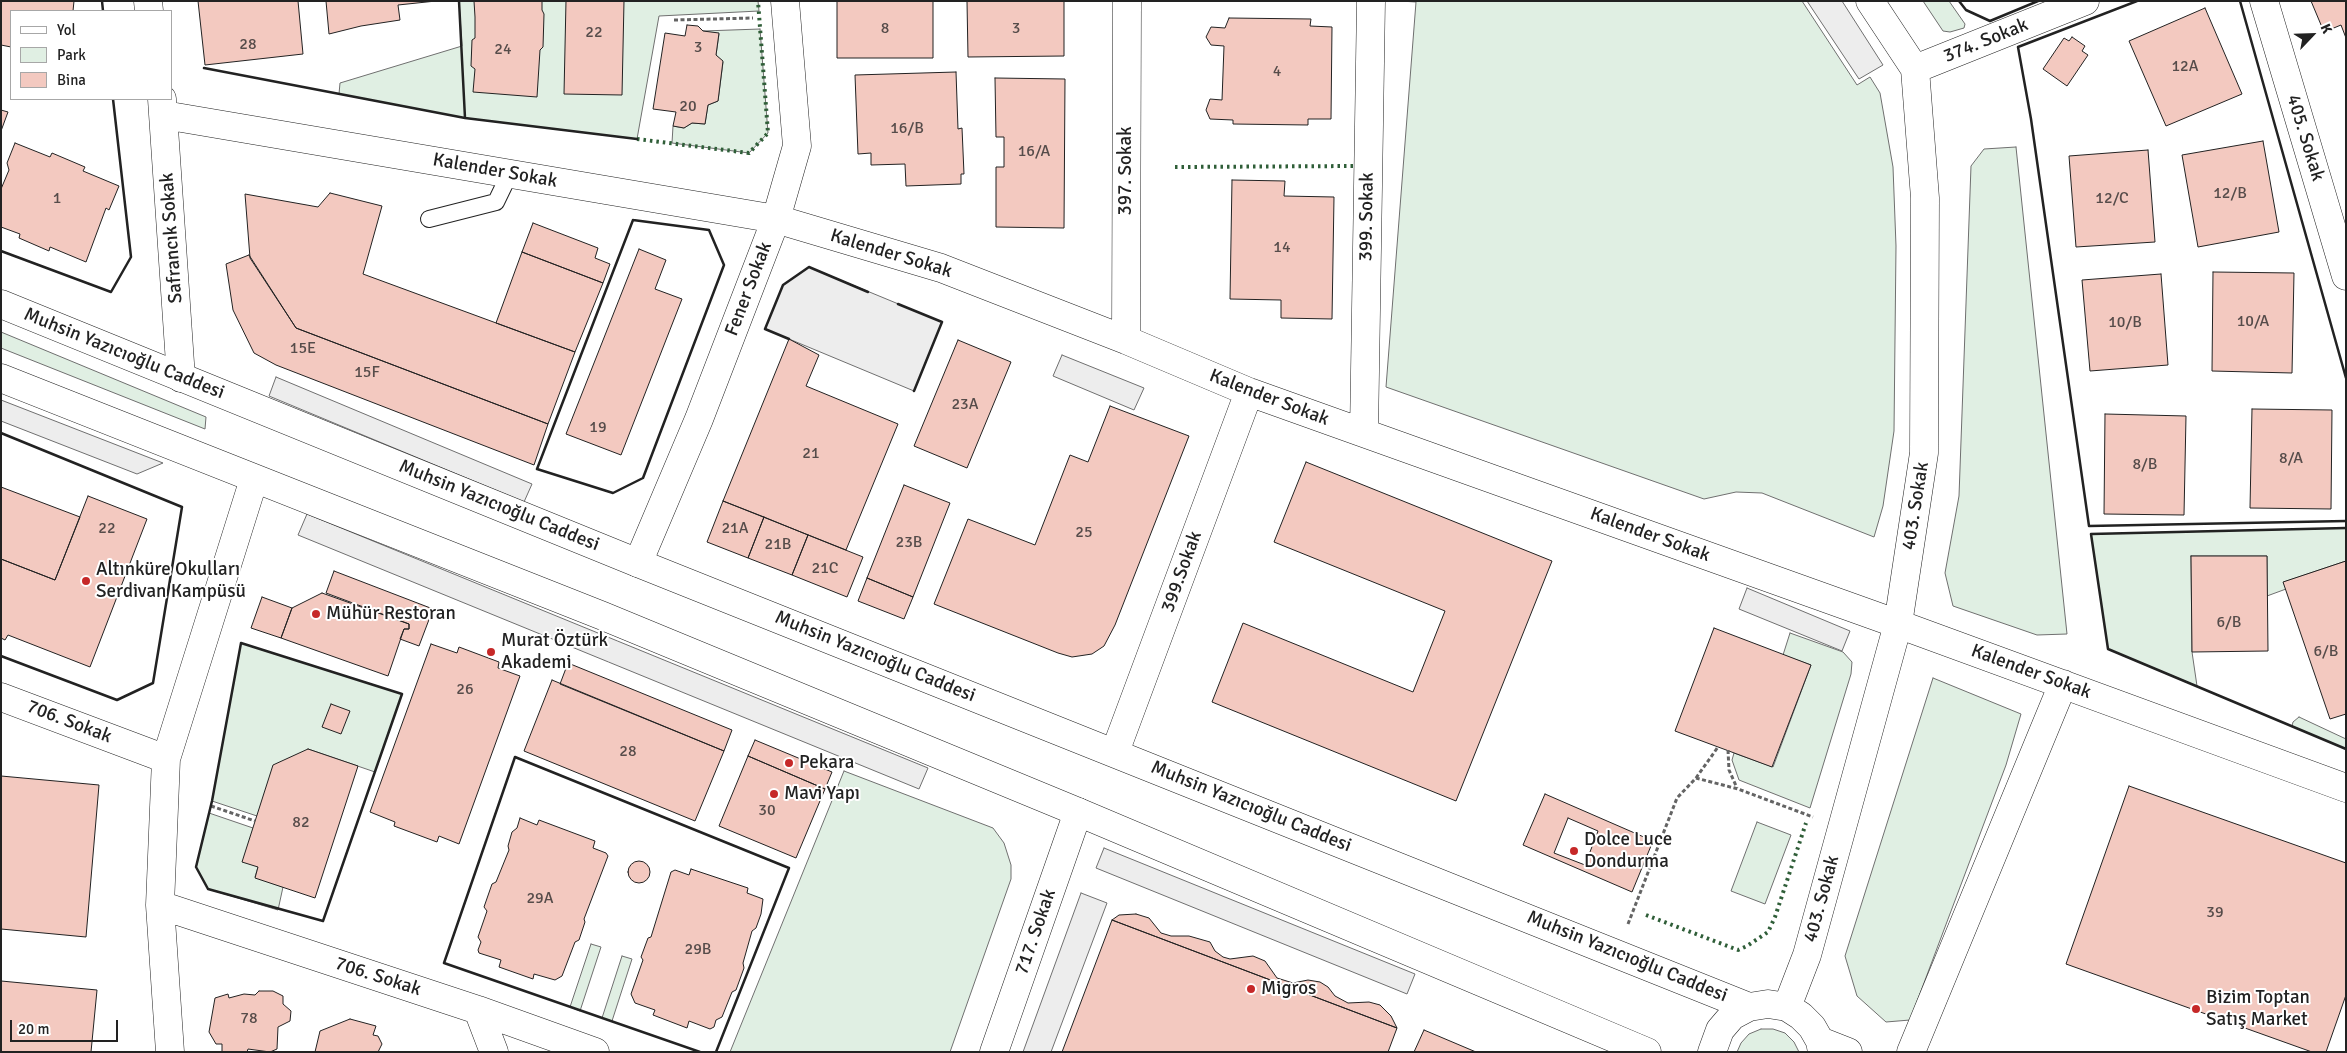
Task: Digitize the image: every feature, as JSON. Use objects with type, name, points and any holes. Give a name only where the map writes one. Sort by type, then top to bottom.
[{"type":"street","name":"397. Sokak","points":[[1126,340],[1127,1]]},
{"type":"street","name":"399. Sokak","points":[[1364,433],[1371,1]]},
{"type":"street","name":"403. Sokak","points":[[1787,1007],[1807,955],[1898,624],[1924,453],[1925,198],[1915,69],[1870,1]]},
{"type":"street","name":"374. Sokak","points":[[1915,69],[2085,1]]},
{"type":"street","name":"405. Sokak","points":[[2264,1],[2346,276]]},
{"type":"street","name":"Fener Sokak","points":[[638,562],[699,419],[776,219],[797,146],[786,9]]},
{"type":"street","name":"Kalender Sokak","points":[[163,107],[510,174],[776,219],[941,268],[1126,340],[1249,392],[1898,624],[2346,788]]},
{"type":"street","name":"Safrancık Sokak","points":[[163,107],[181,378]]},
{"type":"street","name":"Muhsin Yazıcıoğlu Caddesi","points":[[1,304],[638,562],[1750,1007]]},
{"type":"street","points":[[1,378],[603,616],[1078,812],[1647,1052]]},
{"type":"street","name":"399.Sokak","points":[[1115,752],[1249,392]]},
{"type":"street","points":[[170,1052],[160,906],[166,759],[254,479]]},
{"type":"street","points":[[1912,1052],[2063,684]]},
{"type":"street","name":"706. Sokak","points":[[1,696],[166,759]]},
{"type":"street","name":"717. Sokak","points":[[994,1052],[1078,812]]},
{"type":"street","name":"706. Sokak","points":[[160,906],[478,1010],[595,1052]]},
{"type":"street","points":[[1712,1052],[1720,1030],[1732,1016],[1750,1007],[1768,1004],[1787,1007],[1802,1016],[1812,1027],[1821,1047],[1848,1052]]},
{"type":"street","points":[[478,1010],[494,1052]]},
{"type":"lane","points":[[429,219],[496,202],[510,174]]},
{"type":"path","points":[[674,20],[786,9]]},
{"type":"path","points":[[1618,954],[1634,905],[1676,798],[1696,778],[1718,747]]},
{"type":"path","points":[[1728,750],[1729,770],[1738,789]]},
{"type":"path","points":[[1696,778],[1738,789],[1842,828]]},
{"type":"path","points":[[211,806],[255,821]]},
{"type":"green space","points":[[459,1],[758,1],[759,11],[659,16],[637,139],[465,118],[339,94],[340,83],[462,46]]},
{"type":"green space","points":[[1400,1],[1802,1],[1857,85],[1870,77],[1880,93],[1893,167],[1896,246],[1894,431],[1883,506],[1874,537],[1762,493],[1736,492],[1704,499],[1386,387],[1416,2]]},
{"type":"green space","points":[[1923,1],[1949,1],[1965,24],[1964,28],[1950,32],[1943,31]]},
{"type":"green space","points":[[760,29],[768,133],[749,153],[672,143],[673,126],[684,128],[692,123],[705,124],[708,105],[718,101],[723,62],[716,55],[719,34],[703,31]]},
{"type":"green space","points":[[2016,147],[2067,634],[2037,635],[1953,606],[1945,573],[1959,496],[1971,166],[1984,149]]},
{"type":"green space","points":[[1,332],[206,417],[205,429],[1,348]]},
{"type":"green space","points":[[2346,528],[2346,561],[2284,582],[2286,589],[2267,596],[2267,556],[2191,556],[2192,652],[2197,686],[2108,649],[2091,534]]},
{"type":"green space","points":[[1790,633],[1843,652],[1852,662],[1851,674],[1810,808],[1739,780],[1732,760],[1734,753],[1773,767],[1811,665],[1783,655]]},
{"type":"green space","points":[[241,643],[402,694],[375,772],[308,749],[257,816],[212,801]]},
{"type":"green space","points":[[1933,678],[2021,714],[2006,765],[1910,1020],[1886,1022],[1857,996],[1845,956]]},
{"type":"green space","points":[[2299,717],[2346,739],[2346,749],[2292,726],[2293,722]]},
{"type":"green space","points":[[844,771],[993,828],[1004,843],[1011,865],[1011,879],[950,1052],[730,1052]]},
{"type":"green space","points":[[209,813],[253,828],[258,867],[255,877],[283,887],[278,910],[208,889],[196,867]]},
{"type":"green space","points":[[1757,822],[1791,835],[1765,904],[1731,891]]},
{"type":"green space","points":[[591,944],[601,947],[580,1011],[570,1007]]},
{"type":"green space","points":[[622,956],[632,959],[612,1021],[602,1018]]},
{"type":"green space","points":[[1761,1029],[1773,1029],[1785,1033],[1794,1042],[1799,1052],[1737,1052],[1741,1043],[1749,1034]]},
{"type":"shaded area","points":[[1807,1],[1842,1],[1883,65],[1859,79]]},
{"type":"shaded area","points":[[809,267],[942,322],[914,391],[765,329],[783,285]]},
{"type":"shaded area","points":[[1062,355],[1144,388],[1134,410],[1053,376]]},
{"type":"shaded area","points":[[276,377],[532,484],[524,502],[269,396]]},
{"type":"shaded area","points":[[1,400],[163,463],[137,474],[1,421]]},
{"type":"shaded area","points":[[307,514],[928,768],[919,789],[298,535]]},
{"type":"shaded area","points":[[1747,588],[1850,631],[1842,651],[1739,609]]},
{"type":"shaded area","points":[[1104,848],[1415,974],[1407,994],[1096,868]]},
{"type":"shaded area","points":[[1081,893],[1107,903],[1051,1052],[1023,1052]]},
{"type":"building","points":[[1,1],[74,1],[73,10],[10,10],[10,47],[1,45]]},
{"type":"building","points":[[198,1],[298,1],[303,54],[205,65]]},
{"type":"building","points":[[326,1],[436,1],[398,5],[400,20],[361,26],[329,34]]},
{"type":"building","points":[[474,1],[542,1],[544,14],[543,47],[540,50],[537,97],[473,92],[475,69],[471,66],[472,40],[475,38]]},
{"type":"building","points":[[566,1],[624,1],[622,95],[564,94]]},
{"type":"building","points":[[837,1],[933,1],[933,58],[837,58]]},
{"type":"building","points":[[967,1],[1064,1],[1064,56],[968,57]]},
{"type":"building","points":[[2311,1],[2346,1],[2346,38],[2341,25],[2324,32]]},
{"type":"building","points":[[2205,8],[2242,94],[2166,126],[2129,41]]},
{"type":"building","points":[[1229,18],[1311,19],[1310,26],[1332,27],[1331,119],[1308,119],[1308,125],[1233,124],[1233,120],[1210,119],[1206,110],[1210,99],[1222,100],[1224,46],[1211,45],[1206,37],[1211,27],[1225,28]]},
{"type":"building","points":[[687,25],[698,26],[703,31],[719,33],[716,55],[723,61],[718,101],[708,105],[705,124],[692,123],[684,128],[673,126],[676,112],[653,109],[665,33],[685,36]]},
{"type":"building","points":[[2072,37],[2085,46],[2082,51],[2088,55],[2067,86],[2043,69],[2064,38],[2069,41]]},
{"type":"building","points":[[956,72],[958,129],[962,128],[964,174],[961,174],[961,184],[906,186],[905,164],[871,165],[871,153],[858,154],[855,75]]},
{"type":"building","points":[[995,78],[1065,79],[1064,228],[996,227],[996,167],[1004,167],[1004,137],[996,137]]},
{"type":"building","points":[[1,110],[8,112],[1,131]]},
{"type":"building","points":[[2263,141],[2279,232],[2198,247],[2182,155]]},
{"type":"building","points":[[15,143],[50,157],[52,153],[85,167],[83,171],[119,186],[109,210],[106,208],[86,262],[50,247],[49,251],[19,238],[20,234],[1,227],[1,189],[9,170],[7,163]]},
{"type":"building","points":[[2148,150],[2155,242],[2076,247],[2069,156]]},
{"type":"building","points":[[1232,180],[1285,181],[1284,196],[1334,197],[1332,319],[1281,318],[1281,300],[1230,299]]},
{"type":"building","points":[[330,193],[382,206],[363,274],[575,352],[548,424],[296,328],[250,258],[245,194],[318,207]]},
{"type":"building","points":[[533,223],[598,248],[595,258],[610,264],[603,283],[522,252]]},
{"type":"building","points":[[639,249],[666,260],[655,289],[682,299],[621,455],[566,434]]},
{"type":"building","points":[[522,252],[603,283],[575,352],[496,323]]},
{"type":"building","points":[[249,255],[296,328],[548,424],[534,465],[276,365],[254,353],[233,310],[226,264]]},
{"type":"building","points":[[2213,272],[2294,273],[2292,373],[2212,371]]},
{"type":"building","points":[[2161,274],[2168,365],[2090,371],[2082,280]]},
{"type":"building","points":[[789,339],[819,355],[806,386],[898,424],[846,550],[723,501]]},
{"type":"building","points":[[958,340],[1011,362],[967,468],[914,446]]},
{"type":"building","points":[[1110,406],[1189,436],[1115,625],[1104,646],[1092,654],[1072,657],[934,604],[968,519],[1035,545],[1070,455],[1088,462]]},
{"type":"building","points":[[2252,409],[2332,410],[2331,509],[2250,508]]},
{"type":"building","points":[[2105,414],[2186,416],[2184,515],[2104,514]]},
{"type":"building","points":[[1306,462],[1552,561],[1456,801],[1212,702],[1243,623],[1413,692],[1445,611],[1274,542]]},
{"type":"building","points":[[904,485],[950,503],[913,597],[867,578]]},
{"type":"building","points":[[1,487],[80,517],[55,580],[1,559]]},
{"type":"building","points":[[88,496],[147,519],[90,667],[8,635],[5,640],[1,638],[1,559],[55,580]]},
{"type":"building","points":[[723,501],[764,517],[748,558],[707,542]]},
{"type":"building","points":[[764,517],[808,535],[792,575],[748,558]]},
{"type":"building","points":[[808,535],[863,557],[847,597],[792,575]]},
{"type":"building","points":[[2191,556],[2267,556],[2268,651],[2192,652]]},
{"type":"building","points":[[2346,561],[2346,714],[2330,719],[2283,582]]},
{"type":"building","points":[[334,571],[433,609],[419,646],[400,639],[404,629],[409,629],[409,624],[326,593]]},
{"type":"building","points":[[867,578],[913,597],[904,619],[858,601]]},
{"type":"building","points":[[322,593],[409,624],[409,629],[404,629],[388,676],[281,638],[292,608]]},
{"type":"building","points":[[262,597],[292,608],[281,638],[251,628]]},
{"type":"building","points":[[1714,628],[1811,665],[1772,767],[1675,731]]},
{"type":"building","points":[[431,644],[457,653],[459,647],[499,662],[498,668],[520,676],[459,844],[439,836],[437,842],[394,826],[395,822],[370,812]]},
{"type":"building","points":[[568,663],[732,730],[724,751],[560,684]]},
{"type":"building","points":[[552,680],[724,751],[695,821],[524,751]]},
{"type":"building","points":[[331,704],[350,711],[341,734],[322,727]]},
{"type":"building","points":[[755,740],[832,772],[825,789],[748,756]]},
{"type":"building","points":[[308,749],[358,766],[315,898],[255,878],[258,867],[242,862],[273,765]]},
{"type":"building","points":[[748,756],[825,789],[796,858],[719,826]]},
{"type":"building","points":[[1,776],[99,785],[86,937],[1,929]]},
{"type":"building","points":[[2129,786],[2346,863],[2346,995],[2326,1052],[2312,1052],[2066,964]]},
{"type":"building","points":[[1545,794],[1653,841],[1632,892],[1523,845]]},
{"type":"building","points":[[520,818],[537,825],[539,820],[595,841],[593,848],[606,853],[608,856],[584,919],[585,922],[579,940],[575,942],[562,976],[555,980],[534,974],[533,979],[499,967],[501,960],[479,953],[478,950],[481,942],[478,937],[487,911],[484,907],[492,884],[496,882],[509,850],[508,846],[512,832],[517,828]]},
{"type":"building","points":[[1568,818],[1598,831],[1585,865],[1554,853]]},
{"type":"building","points":[[639,861],[647,864],[650,872],[647,880],[639,883],[631,880],[628,872],[631,864]]},
{"type":"building","points":[[691,869],[748,888],[747,893],[763,899],[761,914],[756,928],[752,931],[743,963],[744,968],[736,990],[732,992],[722,1017],[716,1020],[714,1027],[710,1029],[689,1021],[687,1028],[653,1015],[655,1010],[635,1003],[631,994],[643,960],[641,957],[648,938],[651,937],[671,872],[675,870],[689,875]]},
{"type":"building","points":[[1136,914],[1149,918],[1161,933],[1171,936],[1189,936],[1210,942],[1215,951],[1223,957],[1230,959],[1253,956],[1265,961],[1277,978],[1293,983],[1308,980],[1320,982],[1328,987],[1335,996],[1348,1003],[1369,1002],[1380,1005],[1391,1016],[1397,1028],[1112,920],[1119,915]]},
{"type":"building","points":[[1112,920],[1397,1028],[1388,1052],[1062,1052]]},
{"type":"building","points":[[1,981],[97,990],[91,1052],[1,1052]]},
{"type":"building","points":[[259,991],[273,991],[283,996],[283,1004],[291,1011],[290,1021],[278,1027],[277,1049],[270,1052],[248,1049],[247,1052],[222,1052],[222,1044],[216,1044],[209,1032],[215,998],[228,994],[229,998],[244,994],[255,995]]},
{"type":"building","points":[[350,1019],[376,1026],[373,1035],[378,1036],[382,1044],[378,1052],[315,1052],[320,1031]]},
{"type":"building","points":[[1424,1030],[1476,1052],[1414,1052]]},
{"type":"hedge","points":[[637,139],[749,153],[768,133],[758,1]]},
{"type":"hedge","points":[[1175,167],[1355,166]]},
{"type":"hedge","points":[[1646,915],[1738,950],[1747,946],[1768,932],[1775,917],[1806,823]]},
{"type":"wall","points":[[102,1],[103,10]]},
{"type":"wall","points":[[459,1],[465,118]]},
{"type":"wall","points":[[1959,1],[1966,10],[1990,21],[2038,1]]},
{"type":"wall","points":[[2137,1],[2018,47],[2031,119],[2089,526],[2346,521]]},
{"type":"wall","points":[[2240,1],[2346,378]]},
{"type":"wall","points":[[204,68],[465,118],[637,139]]},
{"type":"wall","points":[[1,251],[111,292],[131,257],[113,100]]},
{"type":"wall","points":[[633,220],[709,230],[724,265],[643,478],[613,493],[537,469],[633,220]]},
{"type":"wall","points":[[789,339],[765,329],[783,285],[809,267],[868,292]]},
{"type":"wall","points":[[898,304],[942,322],[914,391]]},
{"type":"wall","points":[[1,433],[182,507],[153,683],[117,700],[1,656]]},
{"type":"wall","points":[[2346,528],[2091,534],[2108,649],[2346,749]]},
{"type":"wall","points":[[241,643],[402,694],[323,921],[208,889],[196,867],[212,801],[241,643]]},
{"type":"wall","points":[[700,1052],[444,963],[515,757],[789,868],[716,1052]]},
{"type":"place","name":"Altınküre Okulları Serdivan Kampüsü","points":[[86,581]]},
{"type":"place","name":"Mühür Restoran","points":[[316,614]]},
{"type":"place","name":"Murat Öztürk Akademi","points":[[491,652]]},
{"type":"place","name":"Pekara","points":[[789,763]]},
{"type":"place","name":"Mavi Yapı","points":[[774,794]]},
{"type":"place","name":"Dolce Luce Dondurma","points":[[1574,851]]},
{"type":"place","name":"Migros","points":[[1251,989]]},
{"type":"place","name":"Bizim Toptan Satış Market","points":[[2196,1009]]}]
